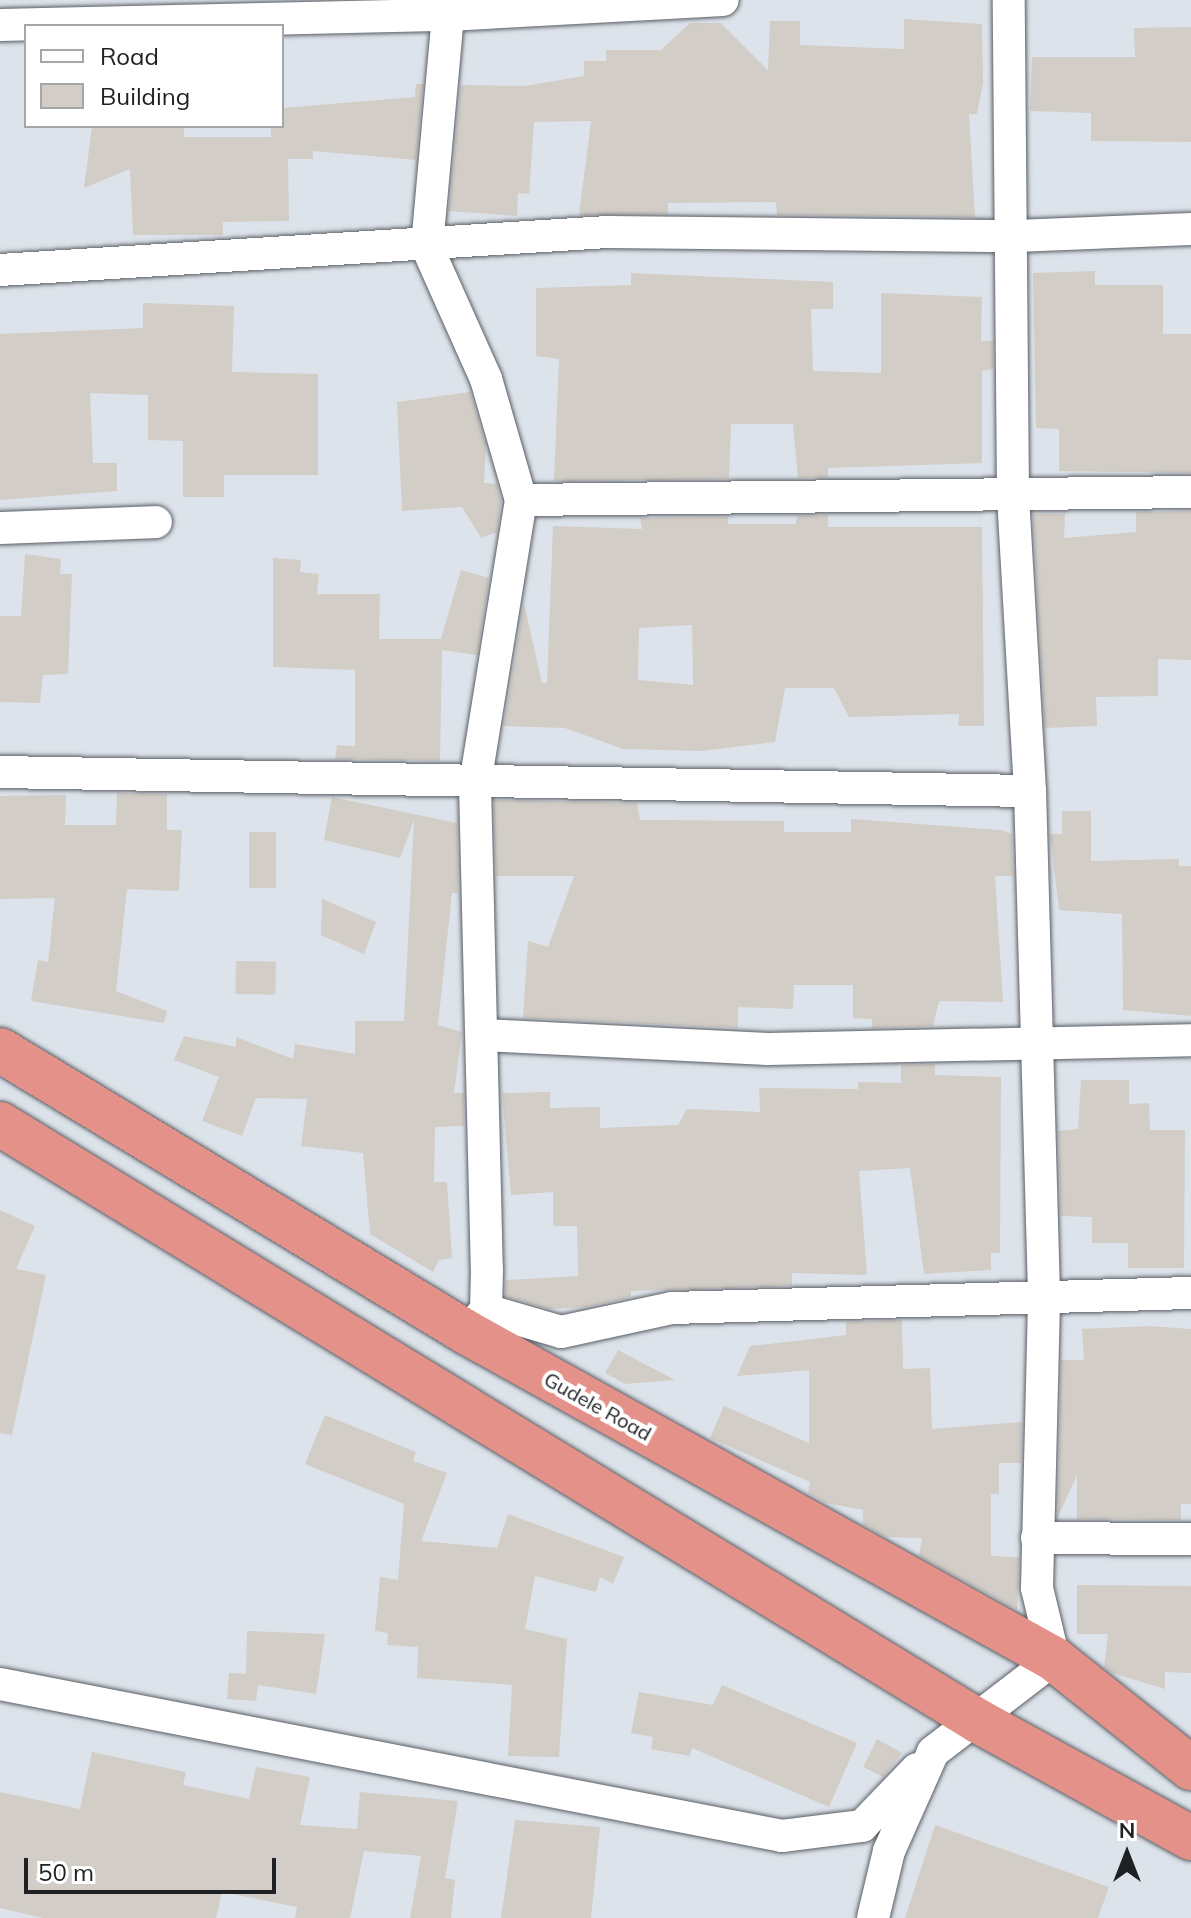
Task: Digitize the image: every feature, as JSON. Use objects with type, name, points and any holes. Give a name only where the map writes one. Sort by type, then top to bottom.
[{"type":"highway","name":"Gudele Road","points":[[0,1050],[476,1321],[1054,1659],[1191,1768]]},
{"type":"highway","points":[[0,1124],[978,1721],[1191,1838]]},
{"type":"street","points":[[45,24],[448,15],[723,0]]},
{"type":"street","points":[[0,1684],[782,1836],[862,1826],[933,1752],[978,1721],[1054,1659],[1038,1611],[1044,1294],[1030,791],[1013,494],[1015,236],[1009,0]]},
{"type":"street","points":[[448,15],[427,247],[486,379],[521,500],[475,785],[483,1035],[476,1321],[561,1332],[672,1308],[1044,1294],[1191,1293]]},
{"type":"street","points":[[0,25],[24,24]]},
{"type":"street","points":[[0,270],[427,247],[608,232],[1015,236],[1191,229]]},
{"type":"street","points":[[521,500],[1191,492]]},
{"type":"street","points":[[0,528],[156,522]]},
{"type":"street","points":[[0,772],[475,785],[1030,791]]},
{"type":"street","points":[[483,1035],[768,1049],[1191,1040]]},
{"type":"street","points":[[1037,1538],[1191,1539]]},
{"type":"street","points":[[873,1918],[889,1851],[933,1752]]},
{"type":"building","points":[[904,19],[982,24],[983,83],[977,114],[969,114],[975,217],[777,215],[776,202],[668,203],[668,214],[579,215],[591,121],[534,122],[529,194],[518,193],[517,216],[449,211],[461,85],[525,86],[584,76],[584,61],[606,61],[606,50],[661,50],[690,23],[721,23],[768,70],[770,21],[800,21],[800,45],[904,49]]},
{"type":"building","points":[[1191,27],[1191,142],[1091,141],[1091,113],[1030,111],[1032,57],[1135,57],[1134,28]]},
{"type":"building","points":[[416,84],[423,84],[416,160],[313,151],[313,159],[288,159],[289,221],[223,222],[223,235],[133,235],[130,169],[84,188],[92,128],[184,128],[184,137],[271,137],[271,128],[284,128],[284,108],[415,97]]},
{"type":"building","points":[[1095,271],[1095,285],[1163,285],[1163,334],[1191,334],[1191,473],[1059,471],[1059,429],[1036,428],[1033,273]]},
{"type":"building","points":[[631,273],[833,282],[833,309],[811,309],[813,371],[881,373],[881,293],[982,297],[981,341],[993,341],[993,369],[982,371],[982,463],[828,468],[828,477],[798,478],[793,424],[731,424],[729,479],[554,481],[559,359],[536,356],[536,288],[631,285]]},
{"type":"building","points":[[143,303],[234,306],[232,372],[318,374],[318,475],[224,475],[224,497],[183,497],[183,441],[148,440],[148,395],[90,393],[93,463],[117,463],[117,491],[0,500],[0,334],[143,328]]},
{"type":"building","points":[[470,392],[486,446],[484,483],[497,484],[501,501],[497,532],[481,538],[462,507],[402,511],[397,402]]},
{"type":"building","points":[[1191,511],[1191,660],[1158,659],[1158,696],[1096,697],[1097,726],[1045,728],[1033,514],[1065,514],[1064,538],[1136,532],[1136,512]]},
{"type":"building","points":[[828,515],[828,527],[982,527],[984,726],[958,726],[959,714],[849,717],[834,688],[785,688],[775,742],[702,751],[623,749],[565,728],[504,726],[524,603],[542,683],[547,683],[553,526],[642,529],[640,518],[728,517],[728,524],[796,524],[797,516]],"holes":[[[692,625],[693,685],[638,680],[639,628]]]},
{"type":"building","points":[[25,554],[61,559],[60,574],[72,574],[68,674],[43,675],[40,703],[0,702],[0,616],[21,616]]},
{"type":"building","points":[[273,558],[301,560],[300,572],[319,574],[317,594],[380,594],[379,639],[441,639],[461,570],[489,578],[477,655],[442,650],[440,761],[335,759],[337,745],[355,746],[355,670],[273,667]]},
{"type":"building","points":[[117,793],[167,794],[167,830],[182,830],[179,891],[127,889],[116,991],[167,1011],[164,1023],[31,1001],[38,960],[48,962],[55,898],[0,899],[0,796],[66,795],[65,825],[116,825]]},
{"type":"building","points":[[332,797],[457,823],[458,893],[452,893],[438,1025],[462,1032],[454,1093],[464,1093],[464,1126],[435,1127],[434,1182],[447,1182],[452,1258],[439,1260],[433,1272],[370,1234],[363,1153],[301,1146],[307,1099],[256,1098],[242,1136],[202,1121],[219,1077],[174,1060],[184,1036],[236,1047],[236,1037],[293,1059],[295,1044],[355,1054],[355,1021],[404,1021],[414,820],[400,858],[324,840]]},
{"type":"building","points":[[494,800],[637,803],[640,820],[784,821],[784,832],[851,832],[851,819],[1001,830],[1012,834],[1013,876],[995,876],[1003,1002],[939,1001],[933,1026],[872,1028],[872,1019],[853,1018],[853,985],[794,985],[793,1009],[738,1007],[738,1028],[523,1018],[528,941],[548,947],[574,876],[496,876]]},
{"type":"building","points":[[1062,811],[1091,811],[1091,861],[1179,859],[1179,866],[1191,866],[1191,1016],[1123,1010],[1122,914],[1059,910],[1050,834],[1062,834]]},
{"type":"building","points":[[249,832],[276,832],[276,888],[249,888]]},
{"type":"building","points":[[322,899],[376,922],[364,954],[321,935]]},
{"type":"building","points":[[236,961],[276,962],[275,995],[235,994]]},
{"type":"building","points":[[935,1064],[935,1075],[1001,1077],[1000,1253],[991,1253],[991,1270],[924,1274],[910,1168],[859,1171],[867,1275],[792,1273],[792,1286],[631,1291],[631,1297],[586,1307],[549,1309],[505,1296],[506,1280],[578,1276],[577,1226],[553,1226],[553,1192],[511,1195],[502,1093],[550,1092],[550,1108],[600,1107],[600,1128],[678,1125],[687,1109],[760,1112],[759,1088],[858,1089],[858,1082],[901,1083],[901,1065]]},
{"type":"building","points":[[1081,1080],[1129,1080],[1129,1104],[1149,1103],[1150,1130],[1185,1130],[1184,1268],[1128,1268],[1128,1243],[1092,1243],[1092,1217],[1061,1216],[1058,1131],[1078,1129]]},
{"type":"building","points":[[0,1210],[35,1226],[16,1269],[46,1275],[12,1435],[0,1433]]},
{"type":"building","points":[[902,1320],[903,1369],[930,1368],[932,1429],[1022,1422],[1021,1463],[999,1463],[999,1494],[991,1494],[991,1556],[1019,1557],[1017,1610],[919,1556],[922,1538],[885,1537],[863,1524],[863,1510],[826,1503],[808,1493],[810,1482],[710,1438],[724,1406],[809,1443],[809,1370],[737,1376],[750,1346],[846,1335],[846,1322]]},
{"type":"building","points":[[1150,1326],[1191,1329],[1191,1504],[1181,1504],[1181,1520],[1077,1519],[1077,1475],[1058,1517],[1061,1360],[1084,1360],[1082,1329]]},
{"type":"building","points":[[618,1350],[675,1380],[625,1384],[605,1373]]},
{"type":"building","points":[[325,1415],[416,1452],[413,1461],[447,1473],[421,1541],[497,1548],[508,1514],[624,1557],[613,1584],[600,1577],[596,1592],[535,1576],[525,1629],[567,1639],[559,1757],[508,1756],[512,1685],[417,1678],[418,1647],[387,1645],[388,1633],[375,1631],[380,1577],[398,1580],[404,1504],[305,1464]]},
{"type":"building","points":[[1077,1585],[1191,1586],[1191,1673],[1165,1672],[1165,1689],[1112,1673],[1104,1667],[1108,1634],[1077,1634]]},
{"type":"building","points":[[247,1631],[325,1634],[316,1694],[258,1685],[256,1701],[227,1699],[229,1673],[246,1674]]},
{"type":"building","points":[[722,1685],[857,1743],[829,1807],[692,1748],[690,1756],[651,1749],[653,1737],[631,1733],[639,1692],[713,1705]]},
{"type":"building","points":[[877,1739],[902,1753],[883,1777],[863,1767]]},
{"type":"building","points":[[92,1752],[186,1772],[183,1785],[249,1799],[256,1767],[310,1777],[300,1825],[357,1829],[360,1792],[458,1801],[445,1878],[455,1880],[451,1918],[410,1918],[421,1856],[364,1851],[350,1918],[295,1918],[297,1907],[222,1892],[216,1918],[43,1918],[0,1908],[0,1792],[80,1809]]},
{"type":"building","points":[[515,1820],[600,1827],[591,1918],[501,1918]]},
{"type":"building","points":[[935,1825],[1109,1887],[1098,1918],[905,1918]]}]
